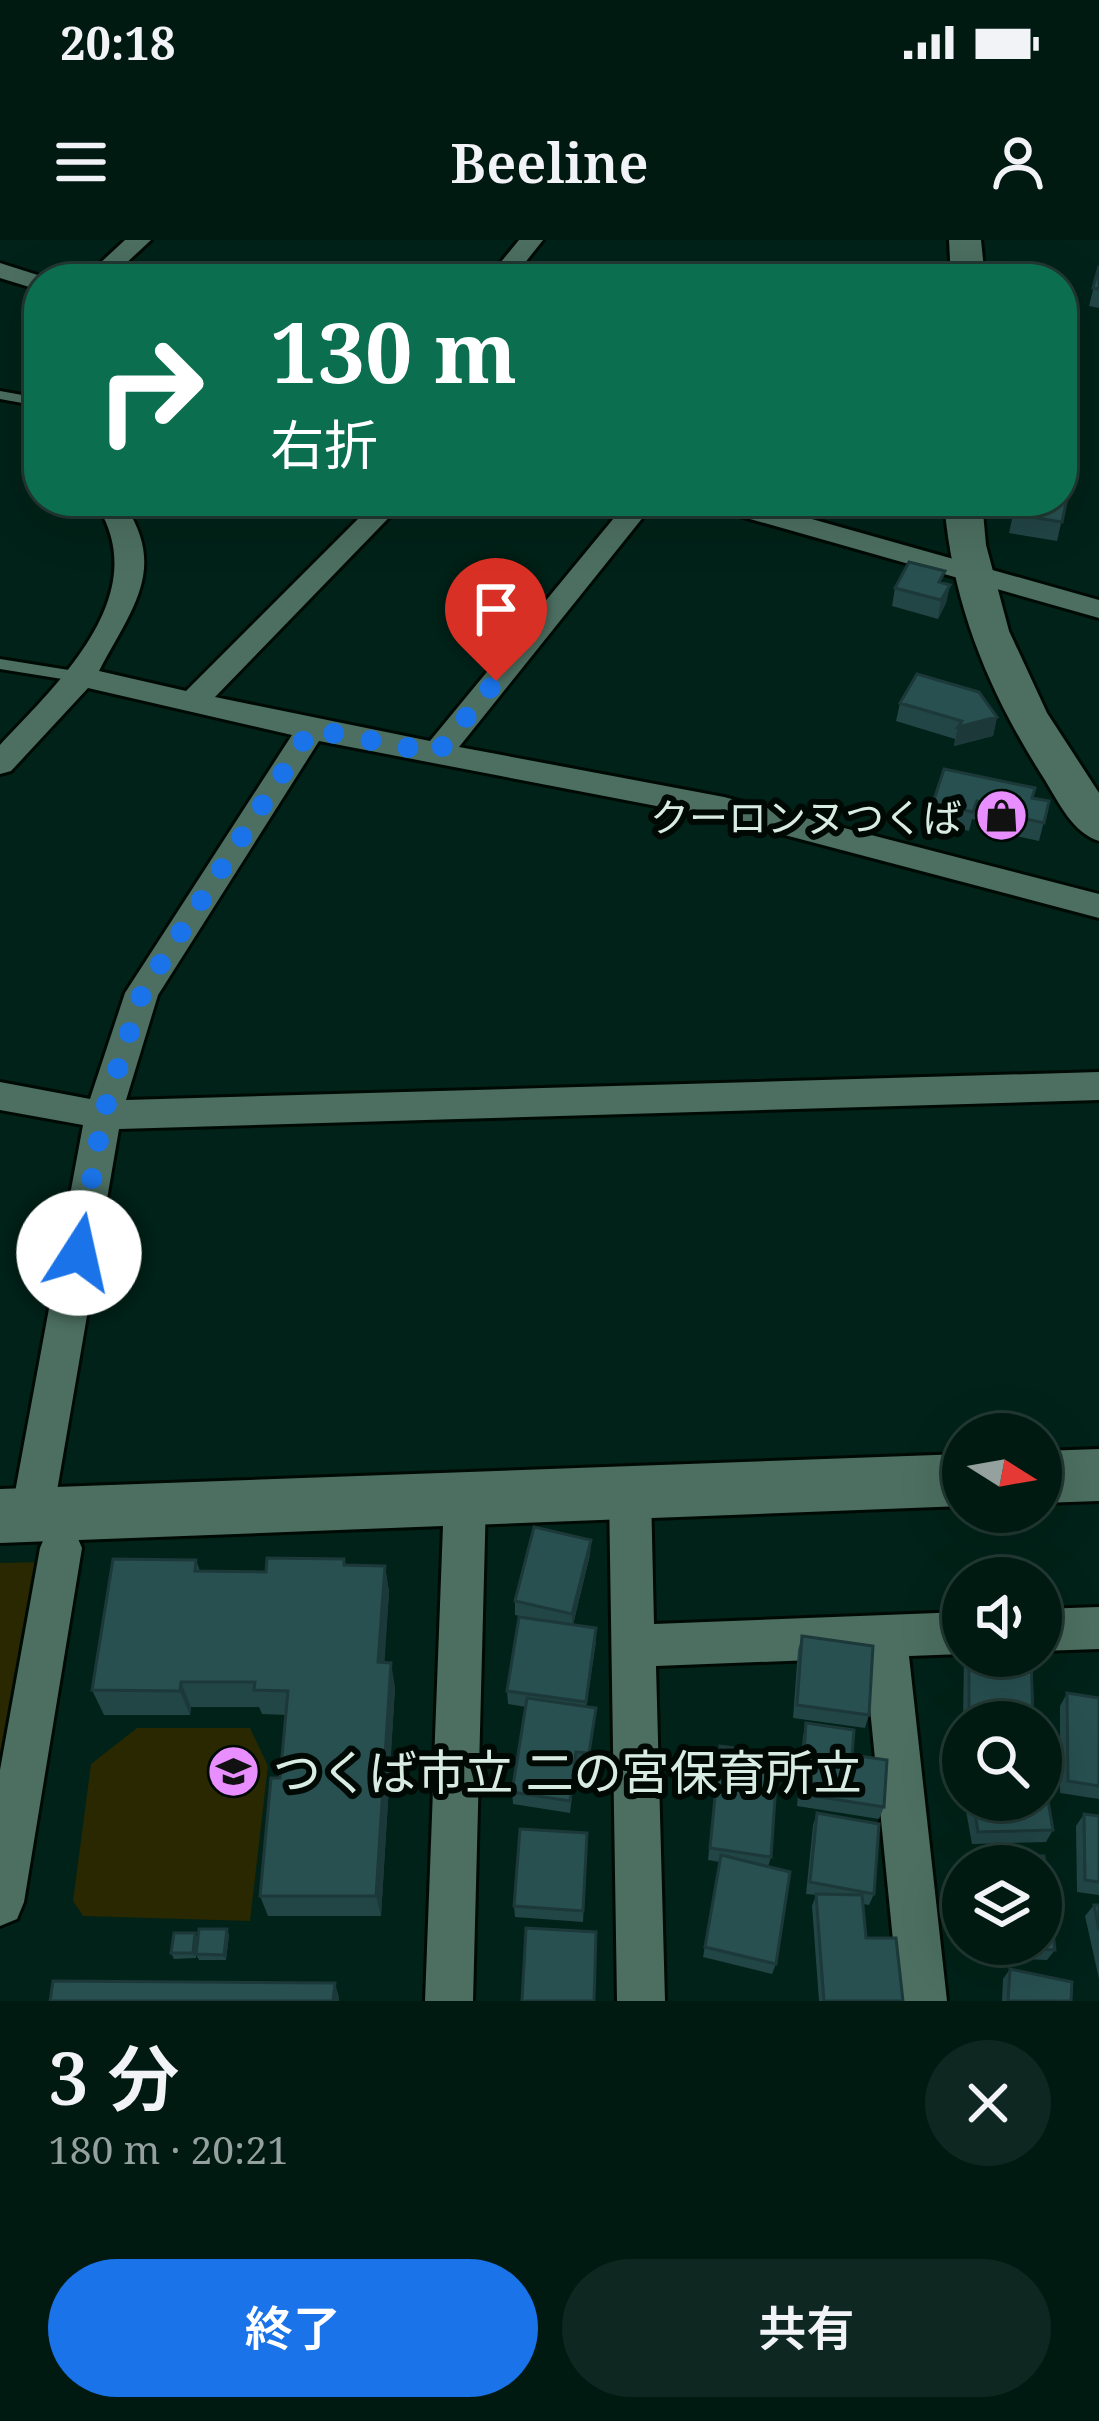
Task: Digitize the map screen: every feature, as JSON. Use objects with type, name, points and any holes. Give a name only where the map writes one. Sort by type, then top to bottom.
[{"type":"street","points":[[112,264],[139,240]]},
{"type":"street","points":[[511,264],[531,240]]},
{"type":"street","points":[[0,764],[81,676],[118,611],[136,546],[117,516]]},
{"type":"street","points":[[193,702],[376,516]]},
{"type":"street","points":[[437,753],[630,516]]},
{"type":"street","points":[[771,516],[1099,609]]},
{"type":"street","points":[[965,516],[983,614],[1008,675],[1036,730],[1099,825]]},
{"type":"street","points":[[81,676],[311,729],[724,808],[1099,906]]},
{"type":"street","points":[[0,1902],[31,1526],[103,1115],[142,993],[311,729]]},
{"type":"street","points":[[0,1096],[103,1115],[1099,1086]]},
{"type":"street","points":[[1062,1476],[1099,1475]]},
{"type":"street","points":[[31,1526],[465,1499],[942,1481]]},
{"type":"street","points":[[630,1493],[641,2001]]},
{"type":"street","points":[[449,2001],[465,1499]]},
{"type":"street","points":[[1062,1629],[1099,1628]]},
{"type":"street","points":[[633,1646],[942,1634]]},
{"type":"street","points":[[885,1636],[923,2001]]},
{"type":"lane","points":[[0,664],[81,676]]},
{"type":"shaded area","points":[[48,1562],[0,1830],[0,1563]]},
{"type":"shaded area","points":[[137,1728],[250,1728],[268,1766],[250,1921],[83,1916],[73,1901],[91,1764]]},
{"type":"building","points":[[1025,516],[1063,516],[1062,522]]},
{"type":"building","points":[[909,562],[945,571],[939,582],[950,585],[941,600],[895,588]]},
{"type":"building","points":[[917,674],[979,692],[997,717],[958,727],[962,721],[900,703]]},
{"type":"building","points":[[944,769],[1035,788],[1032,798],[1049,801],[1044,823],[999,813],[1000,806],[977,801],[973,812],[933,803]]},
{"type":"building","points":[[534,1527],[591,1540],[572,1614],[515,1601]]},
{"type":"building","points":[[267,1558],[344,1559],[344,1565],[385,1566],[378,1662],[391,1663],[376,1896],[260,1896],[271,1778],[280,1778],[288,1691],[254,1690],[255,1682],[181,1682],[180,1691],[92,1690],[113,1559],[196,1560],[195,1571],[266,1572]]},
{"type":"building","points":[[519,1617],[596,1628],[586,1702],[507,1691]]},
{"type":"building","points":[[802,1636],[873,1646],[869,1715],[797,1705]]},
{"type":"building","points":[[969,1677],[1032,1677],[1032,1701],[969,1701]]},
{"type":"building","points":[[1067,1693],[1099,1698],[1099,1786],[1068,1781]]},
{"type":"building","points":[[527,1698],[596,1708],[589,1753],[576,1752],[570,1801],[512,1792]]},
{"type":"building","points":[[806,1723],[854,1730],[852,1755],[887,1760],[884,1807],[801,1794]]},
{"type":"building","points":[[720,1746],[778,1754],[771,1857],[710,1848]]},
{"type":"building","points":[[817,1813],[879,1824],[874,1894],[810,1882]]},
{"type":"building","points":[[1084,1814],[1099,1816],[1099,1882],[1085,1880]]},
{"type":"building","points":[[976,1821],[1051,1821],[1053,1830],[978,1832]]},
{"type":"building","points":[[520,1829],[587,1833],[583,1911],[514,1906]]},
{"type":"building","points":[[721,1855],[790,1872],[776,1964],[705,1947]]},
{"type":"building","points":[[816,1894],[862,1895],[866,1938],[896,1938],[903,2001],[824,2001]]},
{"type":"building","points":[[526,1928],[596,1932],[594,2001],[522,2001]]},
{"type":"building","points":[[199,1929],[227,1929],[224,1955],[196,1954]]},
{"type":"building","points":[[174,1933],[195,1933],[193,1953],[171,1953]]},
{"type":"building","points":[[1010,1969],[1072,1982],[1071,2001],[1008,2001]]},
{"type":"building","points":[[53,1981],[335,1983],[333,2001],[50,2001]]},
{"type":"place","name":"クーロンヌつくば","points":[[1001,816]]},
{"type":"place","name":"つくば市立 二の宮保育所立","points":[[234,1771]]},
{"type":"route","points":[[79,1253],[103,1115],[142,993],[311,729],[437,753],[496,681]]}]
